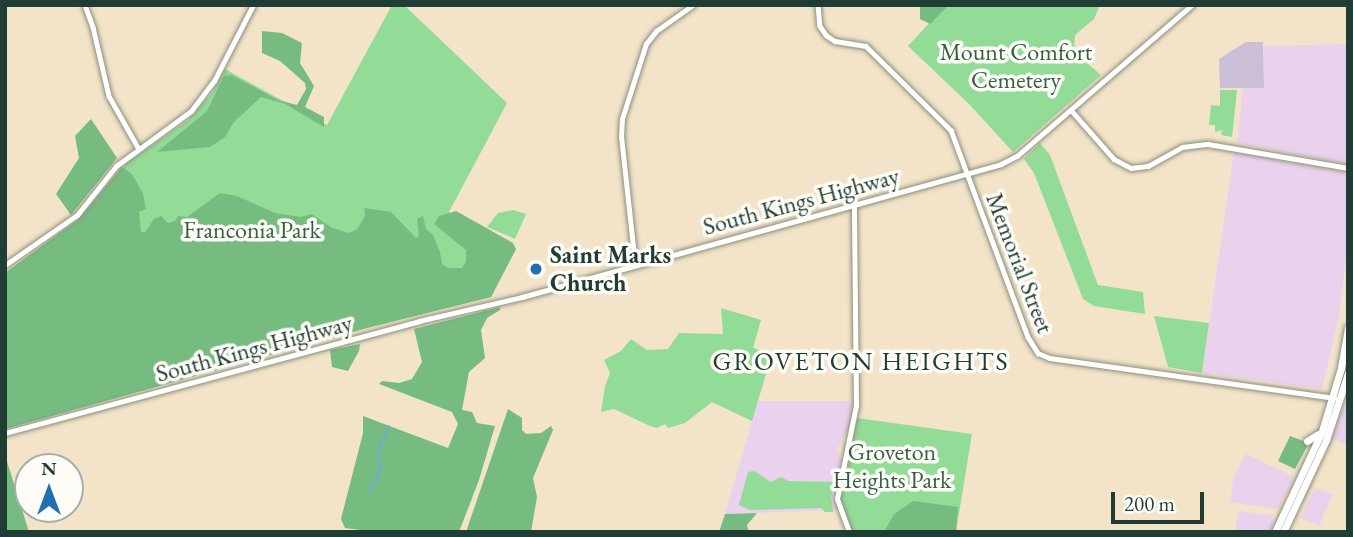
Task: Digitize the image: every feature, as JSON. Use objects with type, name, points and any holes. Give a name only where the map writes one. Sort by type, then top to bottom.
[{"type":"highway","points":[[1283,532],[1318,458],[1337,398],[1348,328]]},
{"type":"highway","points":[[1275,532],[1348,373]]},
{"type":"highway","points":[[1307,441],[1322,431]]},
{"type":"main road","points":[[5,265],[77,215],[116,166],[182,119],[201,100],[253,5]]},
{"type":"street","points":[[85,5],[93,27],[109,96],[139,149]]},
{"type":"street","points":[[635,265],[621,137],[622,119],[646,44],[656,31],[693,5]]},
{"type":"street","name":"Memorial Street","points":[[818,5],[820,26],[825,34],[835,41],[859,43],[873,51],[949,127],[1028,337],[1041,355],[1337,398]]},
{"type":"street","name":"South Kings Highway","points":[[5,433],[635,265],[967,173],[1017,156],[1192,5]]},
{"type":"street","points":[[1071,110],[1116,161],[1131,168],[1148,166],[1182,147],[1208,144],[1348,168]]},
{"type":"street","points":[[849,532],[837,499],[856,406],[854,205]]},
{"type":"shaded area","points":[[1246,42],[1263,42],[1264,88],[1220,88],[1219,59]]},
{"type":"shaded area","points":[[1348,44],[1348,164],[1237,143],[1243,88],[1264,87],[1264,46]]},
{"type":"shaded area","points":[[1234,152],[1348,173],[1348,244],[1339,316],[1322,389],[1202,373]]},
{"type":"shaded area","points":[[758,401],[853,401],[853,421],[837,449],[846,472],[833,499],[837,510],[725,514]]},
{"type":"shaded area","points":[[1345,403],[1348,405],[1348,445],[1332,438]]},
{"type":"shaded area","points":[[1246,454],[1294,477],[1278,509],[1230,502],[1234,476]]},
{"type":"shaded area","points":[[1315,488],[1333,494],[1319,526],[1301,518]]},
{"type":"shaded area","points":[[1238,511],[1271,515],[1274,521],[1269,532],[1235,532]]},
{"type":"green space","name":"Franconia Park","points":[[392,5],[404,5],[507,103],[449,212],[516,249],[491,297],[367,328],[5,429],[5,273],[79,219],[128,162],[187,121],[212,93],[225,69],[327,125]]},
{"type":"green space","points":[[920,5],[946,5],[946,8],[930,24],[920,19]]},
{"type":"green space","name":"Mount Comfort Cemetery","points":[[946,5],[1100,5],[1094,19],[1075,35],[1074,52],[1101,75],[1013,152],[968,103],[908,46]]},
{"type":"green space","points":[[262,31],[282,33],[302,43],[300,63],[314,86],[305,107],[324,117],[324,127],[285,104],[261,97],[234,122],[225,137],[210,147],[157,152],[207,111],[224,76],[232,75],[278,100],[297,105],[306,89],[305,83],[280,61],[262,53]]},
{"type":"green space","points":[[1220,90],[1237,90],[1232,137],[1221,135],[1222,130],[1215,132],[1215,125],[1209,125],[1211,105],[1220,106]]},
{"type":"green space","points":[[91,119],[117,158],[71,215],[56,194],[79,158],[75,136]]},
{"type":"green space","points":[[1040,143],[1050,155],[1098,285],[1143,292],[1145,314],[1094,306],[1083,299],[1034,173],[1024,159]]},
{"type":"green space","points":[[122,167],[132,174],[143,194],[146,209],[139,212],[141,232],[145,232],[154,219],[161,216],[168,223],[175,221],[178,216],[187,217],[220,193],[237,196],[275,213],[301,217],[312,214],[332,228],[349,233],[357,229],[365,216],[364,208],[391,212],[416,238],[419,236],[417,219],[423,216],[426,229],[433,235],[440,252],[442,264],[448,268],[462,268],[466,262],[466,250],[434,224],[439,216],[456,211],[513,243],[516,249],[491,297],[367,328],[5,429],[5,273],[79,219]]},
{"type":"green space","points":[[513,210],[526,214],[515,239],[487,227],[498,213]]},
{"type":"green space","points":[[500,307],[500,310],[487,318],[481,330],[485,358],[469,372],[462,410],[472,412],[477,423],[495,426],[479,480],[459,532],[376,532],[345,528],[341,519],[363,433],[363,416],[448,448],[458,424],[452,412],[379,384],[382,381],[399,383],[412,379],[422,362],[414,329]]},
{"type":"green space","points":[[721,308],[761,320],[753,348],[772,354],[752,421],[712,402],[685,423],[668,428],[665,424],[657,428],[650,426],[614,409],[601,412],[610,373],[604,360],[621,351],[631,339],[647,350],[668,349],[679,333],[723,334]]},
{"type":"green space","points":[[1154,316],[1209,323],[1202,373],[1168,367]]},
{"type":"green space","points":[[360,344],[348,371],[332,367],[330,350]]},
{"type":"green space","points":[[508,409],[522,418],[522,430],[526,434],[541,433],[551,426],[553,430],[533,478],[537,497],[531,532],[466,532]]},
{"type":"green space","name":"Groveton Heights Park","points":[[857,418],[972,434],[956,532],[907,508],[893,515],[884,532],[851,532],[839,502],[850,472],[848,465]]},
{"type":"green space","points":[[1290,436],[1309,443],[1295,469],[1278,461]]},
{"type":"green space","points":[[5,455],[14,484],[14,523],[26,523],[29,532],[5,532]]},
{"type":"green space","points":[[754,471],[771,482],[781,477],[788,481],[835,482],[831,496],[833,512],[825,512],[821,508],[750,510],[739,505],[748,472]]},
{"type":"green space","points":[[913,501],[958,507],[956,532],[884,532],[893,515]]},
{"type":"green space","points":[[757,513],[747,525],[749,532],[719,532],[725,514]]},
{"type":"waterway","points":[[370,492],[380,469],[379,448],[389,426]]},
{"type":"place","name":"Saint Marks Church","points":[[536,269]]},
{"type":"district","name":"GROVETON HEIGHTS","points":[[861,362]]}]
